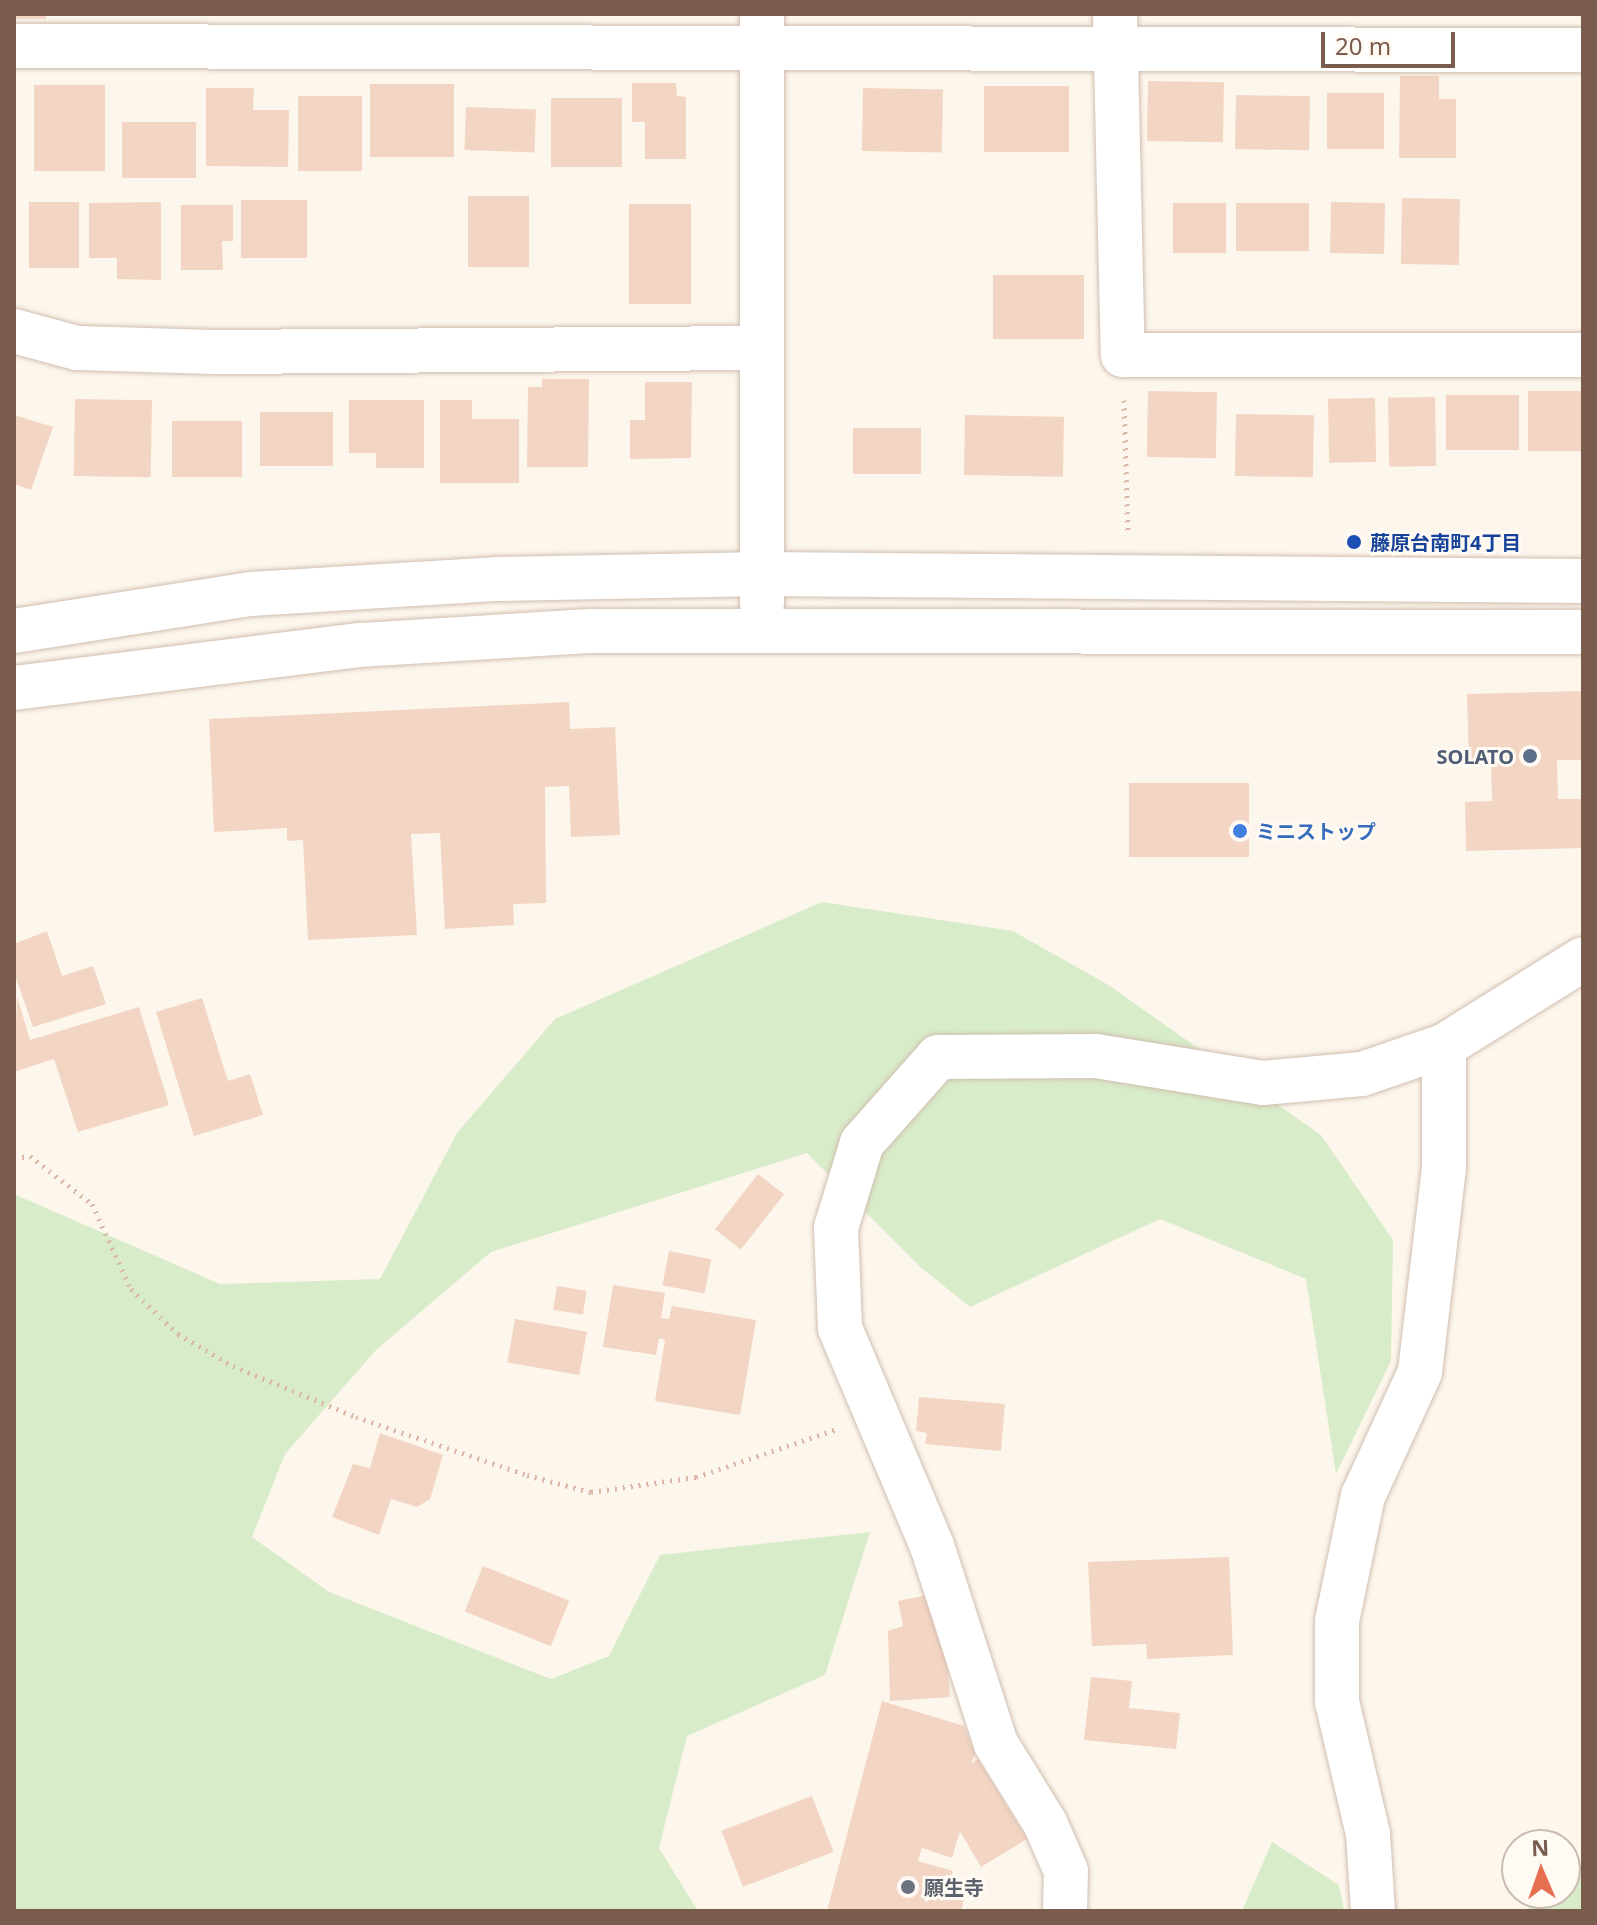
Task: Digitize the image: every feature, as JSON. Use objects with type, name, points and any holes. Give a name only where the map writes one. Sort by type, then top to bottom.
[{"type":"street","points":[[14,46],[111,30],[420,30],[1116,32],[1583,50]]},
{"type":"street","points":[[762,31],[762,632]]},
{"type":"street","points":[[1116,32],[1123,355],[1583,355]]},
{"type":"street","points":[[14,331],[77,348],[214,352],[761,348]]},
{"type":"street","points":[[14,631],[251,594],[499,579],[762,574],[1130,581],[1583,581]]},
{"type":"street","points":[[14,688],[360,645],[592,631],[1583,632]]},
{"type":"street","points":[[1065,1911],[1066,1871],[1045,1823],[996,1744],[932,1546],[840,1328],[836,1228],[862,1143],[938,1057],[1096,1056],[1263,1083],[1362,1074],[1444,1046],[1583,959]]},
{"type":"street","points":[[1373,1911],[1368,1834],[1337,1702],[1337,1621],[1363,1496],[1420,1372],[1444,1167],[1444,1046]]},
{"type":"path","points":[[1123,355],[1130,581]]},
{"type":"path","points":[[14,1158],[30,1156],[92,1204],[131,1289],[178,1334],[233,1366],[356,1417],[527,1475],[591,1492],[696,1477],[876,1416]]},
{"type":"green space","points":[[822,902],[1013,931],[1110,986],[1321,1135],[1393,1240],[1391,1361],[1336,1474],[1306,1279],[1160,1219],[970,1307],[919,1266],[807,1153],[491,1252],[376,1350],[285,1454],[252,1537],[329,1592],[551,1679],[609,1656],[660,1555],[870,1532],[825,1675],[687,1736],[659,1848],[698,1911],[14,1911],[14,1194],[220,1284],[380,1279],[457,1133],[555,1019]]},
{"type":"green space","points":[[1272,1842],[1339,1885],[1344,1911],[1242,1911]]},
{"type":"green space","points":[[1583,1864],[1583,1911],[1525,1911],[1581,1909]]},
{"type":"building","points":[[14,14],[46,14],[46,19],[14,19]]},
{"type":"building","points":[[1400,76],[1439,76],[1439,99],[1456,99],[1456,158],[1399,158]]},
{"type":"building","points":[[1148,81],[1224,82],[1223,142],[1147,141]]},
{"type":"building","points":[[632,83],[676,83],[677,96],[686,97],[686,159],[645,159],[645,122],[632,122]]},
{"type":"building","points":[[370,84],[454,84],[454,157],[370,157]]},
{"type":"building","points":[[34,85],[105,85],[105,171],[34,171]]},
{"type":"building","points":[[984,86],[1069,86],[1069,152],[984,152]]},
{"type":"building","points":[[206,88],[254,88],[253,110],[289,110],[288,167],[206,166]]},
{"type":"building","points":[[863,88],[943,89],[942,152],[862,151]]},
{"type":"building","points":[[1327,93],[1384,93],[1384,149],[1327,149]]},
{"type":"building","points":[[1236,95],[1310,96],[1309,150],[1235,149]]},
{"type":"building","points":[[298,96],[362,96],[362,171],[298,171]]},
{"type":"building","points":[[551,98],[622,98],[622,167],[551,167]]},
{"type":"building","points":[[466,107],[536,109],[534,152],[464,150]]},
{"type":"building","points":[[122,122],[196,122],[196,178],[122,178]]},
{"type":"building","points":[[468,196],[529,196],[529,267],[468,267]]},
{"type":"building","points":[[1402,198],[1460,199],[1459,265],[1401,264]]},
{"type":"building","points":[[241,200],[307,200],[307,258],[241,258]]},
{"type":"building","points":[[29,202],[79,202],[79,268],[29,268]]},
{"type":"building","points":[[161,202],[161,280],[117,279],[117,258],[89,258],[89,203]]},
{"type":"building","points":[[1331,202],[1385,203],[1384,254],[1330,253]]},
{"type":"building","points":[[1173,203],[1226,203],[1226,253],[1173,253]]},
{"type":"building","points":[[1236,203],[1309,203],[1309,251],[1236,251]]},
{"type":"building","points":[[629,204],[691,204],[691,304],[629,304]]},
{"type":"building","points":[[181,205],[233,205],[233,241],[222,241],[223,270],[181,270]]},
{"type":"building","points":[[993,275],[1084,275],[1084,339],[993,339]]},
{"type":"building","points":[[542,379],[589,379],[588,467],[527,467],[528,387],[542,387]]},
{"type":"building","points":[[645,382],[692,382],[691,458],[630,459],[630,420],[645,420]]},
{"type":"building","points":[[1148,391],[1217,392],[1216,458],[1147,457]]},
{"type":"building","points":[[1528,391],[1583,391],[1583,451],[1528,451]]},
{"type":"building","points":[[1446,395],[1519,395],[1519,450],[1446,450]]},
{"type":"building","points":[[1435,397],[1436,466],[1389,467],[1388,398]]},
{"type":"building","points":[[1375,398],[1376,462],[1329,463],[1328,399]]},
{"type":"building","points":[[75,399],[152,400],[151,477],[74,476]]},
{"type":"building","points":[[349,400],[424,400],[424,468],[376,468],[376,453],[349,453]]},
{"type":"building","points":[[440,400],[472,400],[472,419],[519,419],[519,483],[440,483]]},
{"type":"building","points":[[260,412],[333,412],[333,466],[260,466]]},
{"type":"building","points":[[1236,414],[1314,415],[1313,477],[1235,476]]},
{"type":"building","points":[[14,415],[53,427],[31,490],[14,484]]},
{"type":"building","points":[[965,415],[1064,417],[1063,477],[964,475]]},
{"type":"building","points":[[172,421],[242,421],[242,477],[172,477]]},
{"type":"building","points":[[853,428],[921,428],[921,474],[853,474]]},
{"type":"building","points":[[1583,691],[1583,760],[1557,760],[1558,799],[1583,799],[1583,848],[1466,851],[1465,802],[1492,801],[1491,762],[1469,763],[1467,694]]},
{"type":"building","points":[[569,702],[570,729],[615,727],[620,835],[571,837],[569,786],[545,787],[546,903],[513,904],[514,925],[445,929],[440,833],[411,834],[417,935],[308,940],[303,840],[287,841],[287,828],[214,832],[209,719]]},
{"type":"building","points":[[1129,783],[1249,783],[1249,857],[1129,857]]},
{"type":"building","points":[[47,931],[62,976],[93,966],[106,1004],[33,1027],[14,972],[14,944]]},
{"type":"building","points":[[17,997],[30,1040],[139,1007],[169,1105],[78,1132],[54,1059],[14,1072]]},
{"type":"building","points":[[202,998],[228,1081],[250,1074],[263,1115],[194,1136],[156,1012]]},
{"type":"building","points":[[758,1174],[784,1194],[741,1249],[715,1229]]},
{"type":"building","points":[[669,1251],[711,1259],[705,1294],[662,1285]]},
{"type":"building","points":[[613,1285],[665,1293],[661,1318],[669,1319],[672,1306],[756,1320],[740,1415],[655,1401],[665,1340],[659,1338],[656,1355],[603,1347]]},
{"type":"building","points":[[557,1286],[587,1291],[583,1314],[553,1310]]},
{"type":"building","points":[[515,1319],[587,1332],[579,1375],[507,1362]]},
{"type":"building","points":[[919,1397],[1005,1404],[1001,1451],[925,1444],[927,1433],[916,1431]]},
{"type":"building","points":[[380,1433],[443,1455],[430,1499],[417,1507],[391,1499],[379,1535],[332,1517],[353,1464],[370,1468]]},
{"type":"building","points":[[1229,1557],[1233,1655],[1147,1659],[1146,1644],[1092,1646],[1088,1562]]},
{"type":"building","points":[[483,1566],[569,1601],[551,1646],[465,1611]]},
{"type":"building","points":[[928,1595],[947,1659],[950,1697],[890,1701],[888,1631],[903,1626],[898,1601]]},
{"type":"building","points":[[1091,1677],[1132,1681],[1129,1708],[1180,1713],[1176,1749],[1084,1740]]},
{"type":"building","points":[[882,1701],[964,1726],[975,1753],[971,1764],[978,1759],[1027,1839],[981,1867],[960,1831],[952,1858],[922,1848],[918,1861],[953,1871],[945,1894],[964,1900],[961,1911],[827,1911]]},
{"type":"building","points":[[812,1796],[834,1852],[743,1887],[721,1831]]},
{"type":"place","name":"藤原台南町4丁目","points":[[1354,542]]},
{"type":"place","name":"SOLATO","points":[[1530,756]]},
{"type":"place","name":"ミニストップ","points":[[1240,831]]},
{"type":"place","name":"願生寺","points":[[908,1887]]}]
